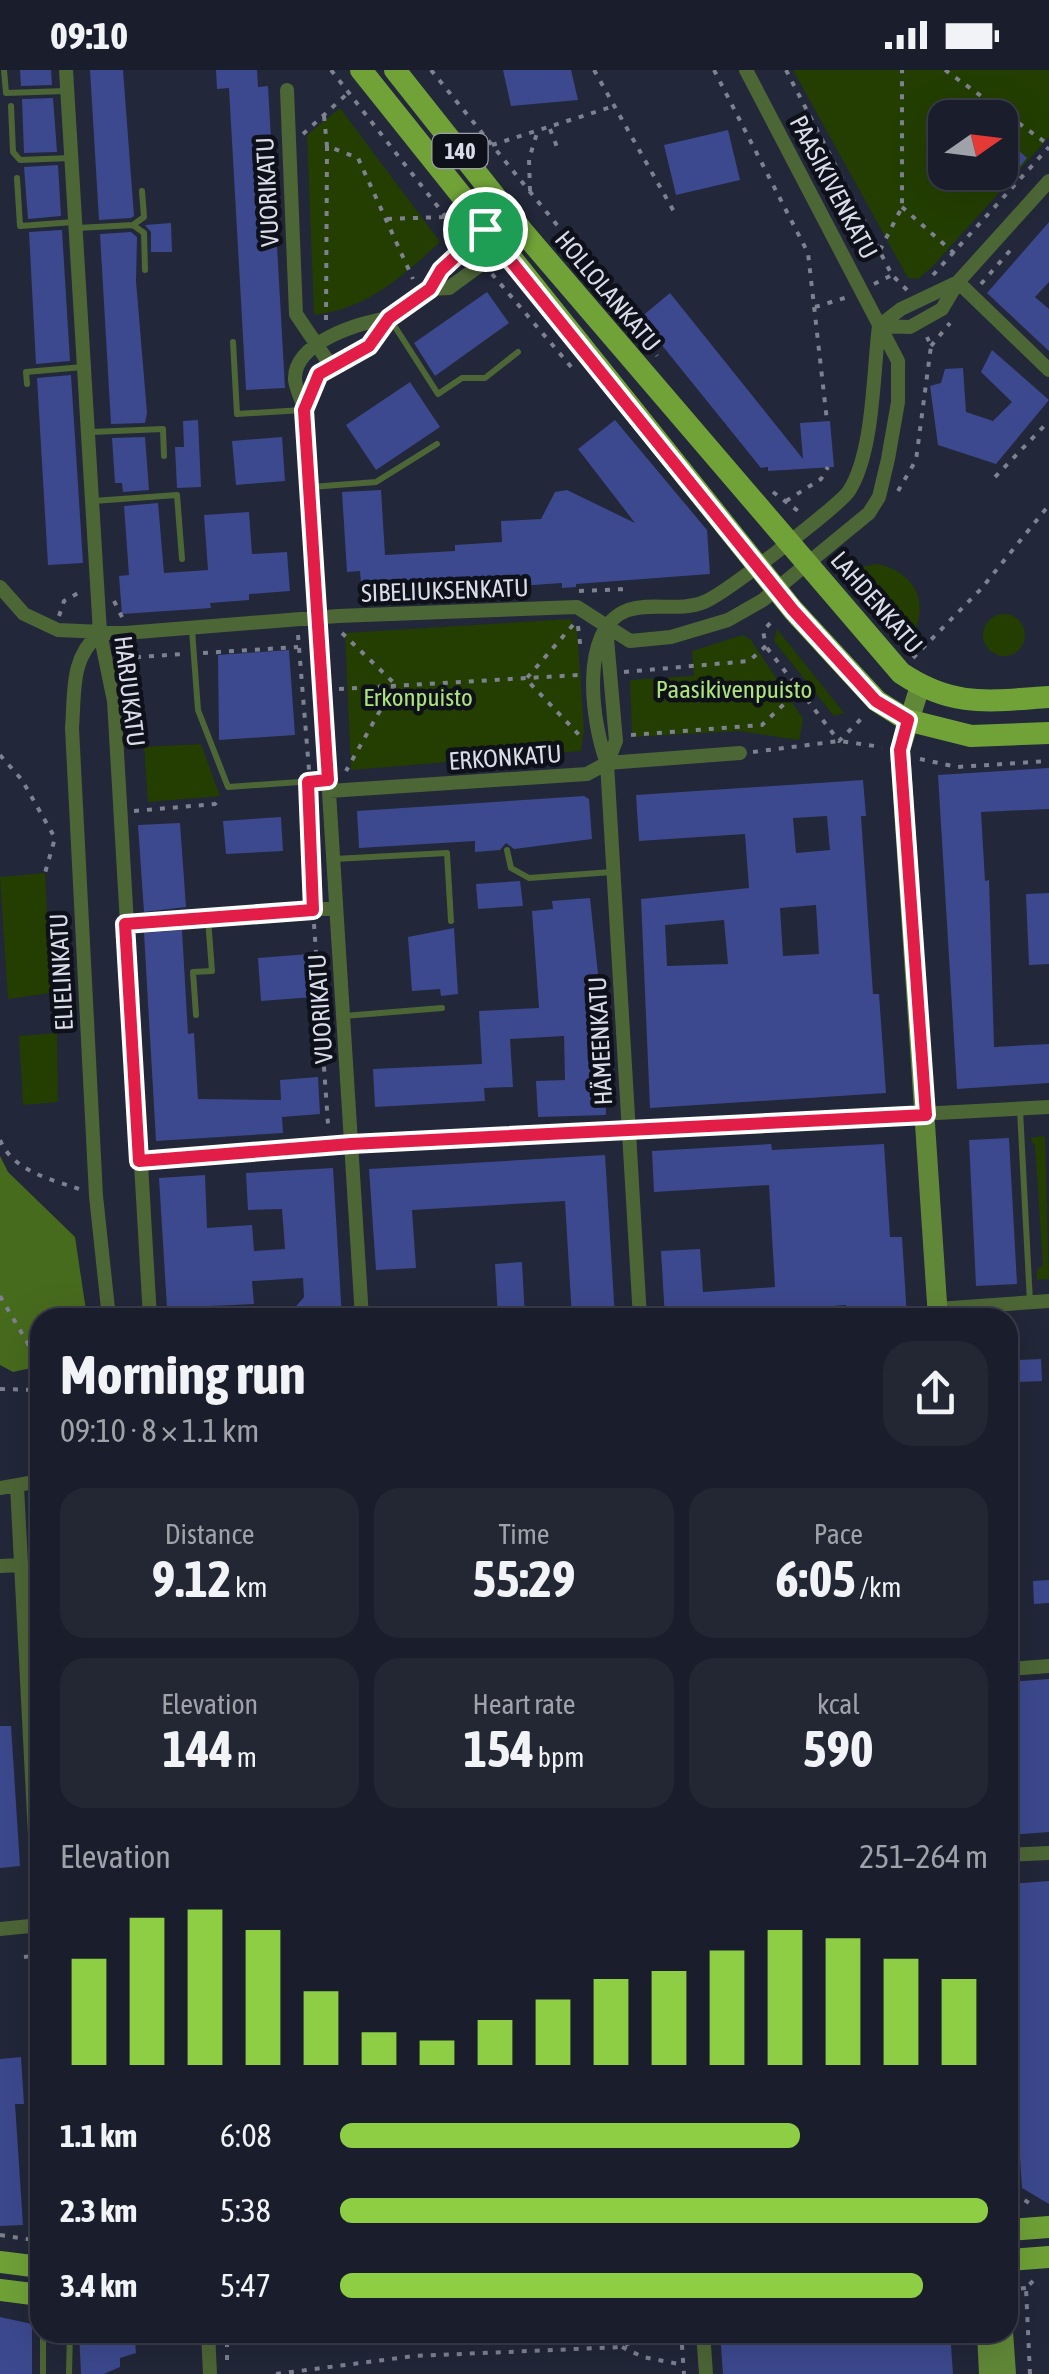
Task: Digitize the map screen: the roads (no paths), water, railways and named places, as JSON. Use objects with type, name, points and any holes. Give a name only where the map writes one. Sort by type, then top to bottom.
[{"type":"main road","name":"140","points":[[361,70],[778,590],[786,613],[876,701],[908,720]]},
{"type":"main road","name":"HOLLOLANKATU","points":[[396,70],[524,234],[786,542]]},
{"type":"main road","name":"LAHDENKATU","points":[[786,542],[900,673],[922,675],[942,697],[966,701],[1049,697]]},
{"type":"main road","points":[[922,675],[895,749],[926,1115],[937,1308]]},
{"type":"main road","points":[[908,720],[971,736],[1049,732]]},
{"type":"main road","points":[[1018,2229],[1047,2227]]},
{"type":"main road","points":[[1018,2259],[1047,2257]]},
{"type":"main road","points":[[0,2262],[30,2266]]},
{"type":"main road","points":[[0,2290],[30,2294]]},
{"type":"main road","points":[[988,2343],[990,2374]]},
{"type":"main road","points":[[1004,2343],[1006,2374]]},
{"type":"street","name":"HARJUKATU","points":[[66,70],[100,633],[114,701],[149,1308]]},
{"type":"street","name":"PAASIKIVENKATU","points":[[746,70],[898,360],[898,402],[879,496],[848,534],[807,564]]},
{"type":"street","name":"VUORIKATU","points":[[287,90],[296,314],[330,366]]},
{"type":"street","points":[[807,564],[778,590],[728,620],[672,637],[630,641],[606,628],[628,610],[704,602],[758,566],[847,495],[858,475],[879,326],[902,329],[942,309],[958,282],[1049,182]]},
{"type":"street","points":[[304,410],[319,374],[369,346],[389,318],[430,289],[441,270],[506,210]]},
{"type":"street","points":[[430,289],[449,288],[524,234]]},
{"type":"street","points":[[958,282],[1049,370]]},
{"type":"street","points":[[315,347],[360,322],[389,318]]},
{"type":"street","name":"VUORIKATU","points":[[315,347],[296,370],[304,410],[310,488],[361,1308]]},
{"type":"street","name":"SIBELIUKSENKATU","points":[[0,588],[24,614],[58,630],[100,633],[577,600],[606,628]]},
{"type":"street","name":"HÄMEENKATU","points":[[606,628],[616,741],[607,762]]},
{"type":"street","name":"HÄMEENKATU","points":[[606,628],[594,648],[595,674],[599,743],[607,762],[639,1308]]},
{"type":"street","name":"ELIELINKATU","points":[[100,633],[82,648],[77,660],[72,728],[96,1196],[108,1308]]},
{"type":"street","name":"ERKONKATU","points":[[329,786],[587,774],[607,762],[740,753]]},
{"type":"street","points":[[125,924],[336,908]]},
{"type":"street","points":[[139,1161],[351,1144],[1049,1106]]},
{"type":"street","points":[[984,1308],[1049,1302]]},
{"type":"street","points":[[0,1488],[30,1483]]},
{"type":"street","points":[[17,1486],[30,1726]]},
{"type":"street","points":[[0,1566],[22,1565]]},
{"type":"street","points":[[1018,1668],[1049,1666]]},
{"type":"street","points":[[1018,1855],[1049,1853]]},
{"type":"street","points":[[0,1929],[30,1928]]},
{"type":"street","points":[[209,2343],[210,2368]]},
{"type":"street","points":[[704,2343],[706,2374]]},
{"type":"lane","points":[[4,70],[6,93],[67,91]]},
{"type":"lane","points":[[11,106],[12,152],[20,160],[71,158]]},
{"type":"lane","points":[[16,178],[20,226],[134,224],[144,217],[142,190]]},
{"type":"lane","points":[[134,224],[144,233],[145,270]]},
{"type":"lane","points":[[389,318],[438,394],[462,378],[485,378],[518,352]]},
{"type":"lane","points":[[233,342],[237,414],[304,410]]},
{"type":"lane","points":[[27,384],[26,372],[84,367]]},
{"type":"lane","points":[[88,432],[163,429],[164,456]]},
{"type":"lane","points":[[310,488],[376,482],[437,444]]},
{"type":"lane","points":[[92,502],[177,495],[182,560]]},
{"type":"lane","points":[[192,629],[198,710],[228,787],[308,782],[329,786]]},
{"type":"lane","points":[[507,850],[511,868],[529,878],[613,872]]},
{"type":"lane","points":[[333,859],[447,853],[451,920]]},
{"type":"lane","points":[[196,1015],[193,972],[212,971],[208,918]]},
{"type":"lane","points":[[343,1016],[442,1008]]},
{"type":"lane","points":[[1020,1108],[1030,1303]]},
{"type":"lane","points":[[43,2374],[44,2343]]},
{"type":"lane","points":[[69,2374],[70,2343]]},
{"type":"park label","name":"Paasikivenpuisto","points":[[734,689]]},
{"type":"park label","name":"Erkonpuisto","points":[[418,697]]}]
